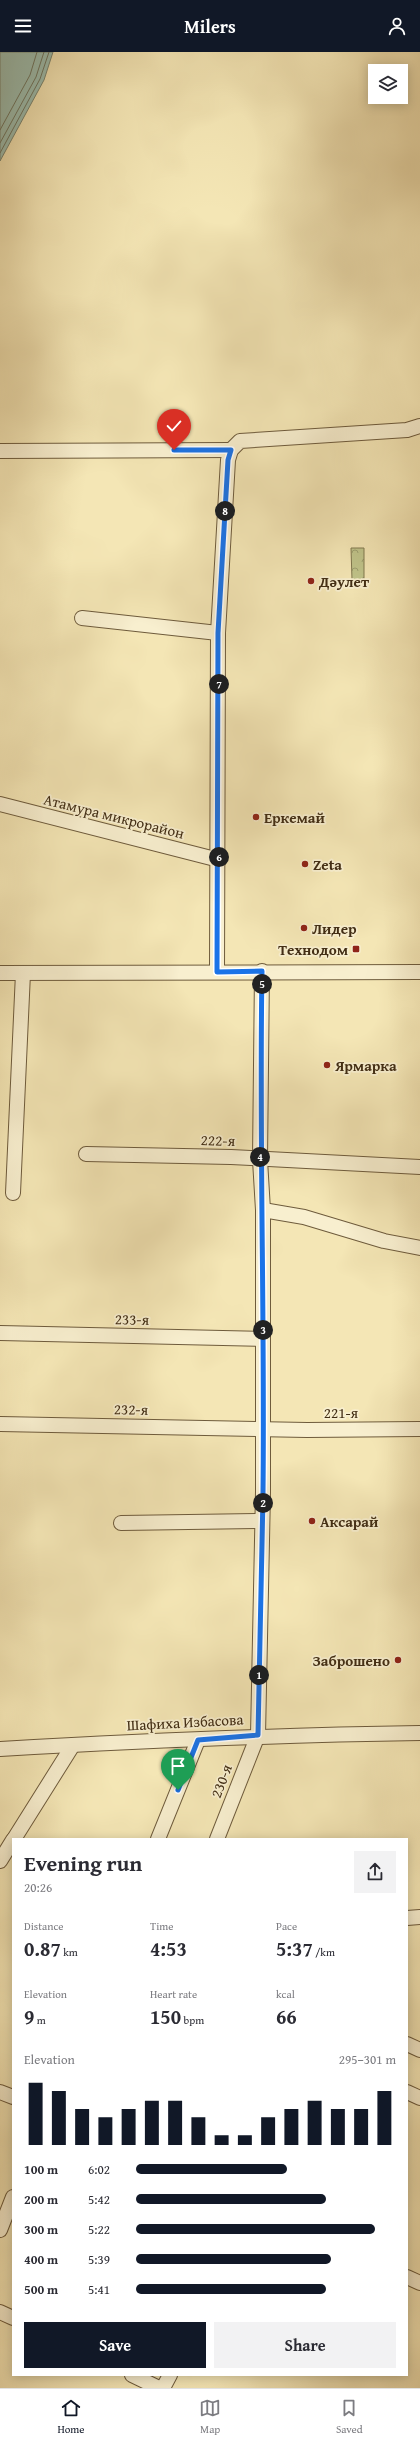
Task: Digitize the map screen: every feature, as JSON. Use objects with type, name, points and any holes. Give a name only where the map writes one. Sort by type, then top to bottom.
[{"type":"street","points":[[217,972],[219,860],[218,633],[228,460],[231,450],[240,441],[407,430],[420,426]]},
{"type":"street","points":[[0,451],[231,450]]},
{"type":"street","points":[[82,618],[218,633]]},
{"type":"street","name":"Атамура микрорайон","points":[[0,804],[219,860]]},
{"type":"street","points":[[258,1735],[262,1521],[263,1340],[260,1160],[262,971]]},
{"type":"street","points":[[0,973],[262,971],[420,972]]},
{"type":"street","points":[[13,1193],[23,973]]},
{"type":"street","name":"222-я","points":[[86,1154],[231,1157],[260,1160],[420,1167]]},
{"type":"street","points":[[262,1210],[304,1217],[384,1241],[420,1248]]},
{"type":"street","name":"233-я","points":[[0,1333],[263,1340]]},
{"type":"street","name":"232-я","points":[[0,1424],[262,1429]]},
{"type":"street","name":"221-я","points":[[262,1429],[420,1429]]},
{"type":"street","points":[[121,1523],[262,1521]]},
{"type":"street","name":"Шафиха Избасова","points":[[0,1749],[198,1740],[258,1735],[420,1733]]},
{"type":"street","name":"230-я","points":[[217,1838],[258,1735]]},
{"type":"street","points":[[158,1838],[198,1740]]},
{"type":"street","points":[[14,1838],[73,1745]]},
{"type":"street","points":[[0,1861],[12,1842]]},
{"type":"street","points":[[408,1918],[420,1917]]},
{"type":"street","points":[[408,2044],[420,2050]]},
{"type":"street","points":[[0,2092],[12,2097]]},
{"type":"street","points":[[408,2092],[420,2098]]},
{"type":"street","points":[[0,2230],[12,2200]]},
{"type":"street","points":[[408,2277],[420,2283]]},
{"type":"street","points":[[0,2312],[12,2318]]},
{"type":"street","points":[[134,2376],[159,2388]]},
{"type":"street","points":[[163,2388],[169,2376]]},
{"type":"green space","points":[[351,548],[364,548],[364,580],[352,580]]},
{"type":"water","points":[[0,52],[53,52],[44,80],[0,161]]},
{"type":"place","name":"Дәулет","points":[[311,581]]},
{"type":"place","name":"Еркемай","points":[[256,817]]},
{"type":"place","name":"Zeta","points":[[305,864]]},
{"type":"place","name":"Лидер","points":[[304,928]]},
{"type":"place","name":"Технодом","points":[[356,949]]},
{"type":"place","name":"Ярмарка","points":[[327,1065]]},
{"type":"place","name":"Аксарай","points":[[312,1521]]},
{"type":"place","name":"Заброшено","points":[[398,1660]]},
{"type":"route","points":[[174,450],[231,450],[228,460],[218,633],[219,860],[217,972],[262,971],[260,1160],[262,1210],[263,1492],[258,1735],[198,1740],[178,1790]]}]
